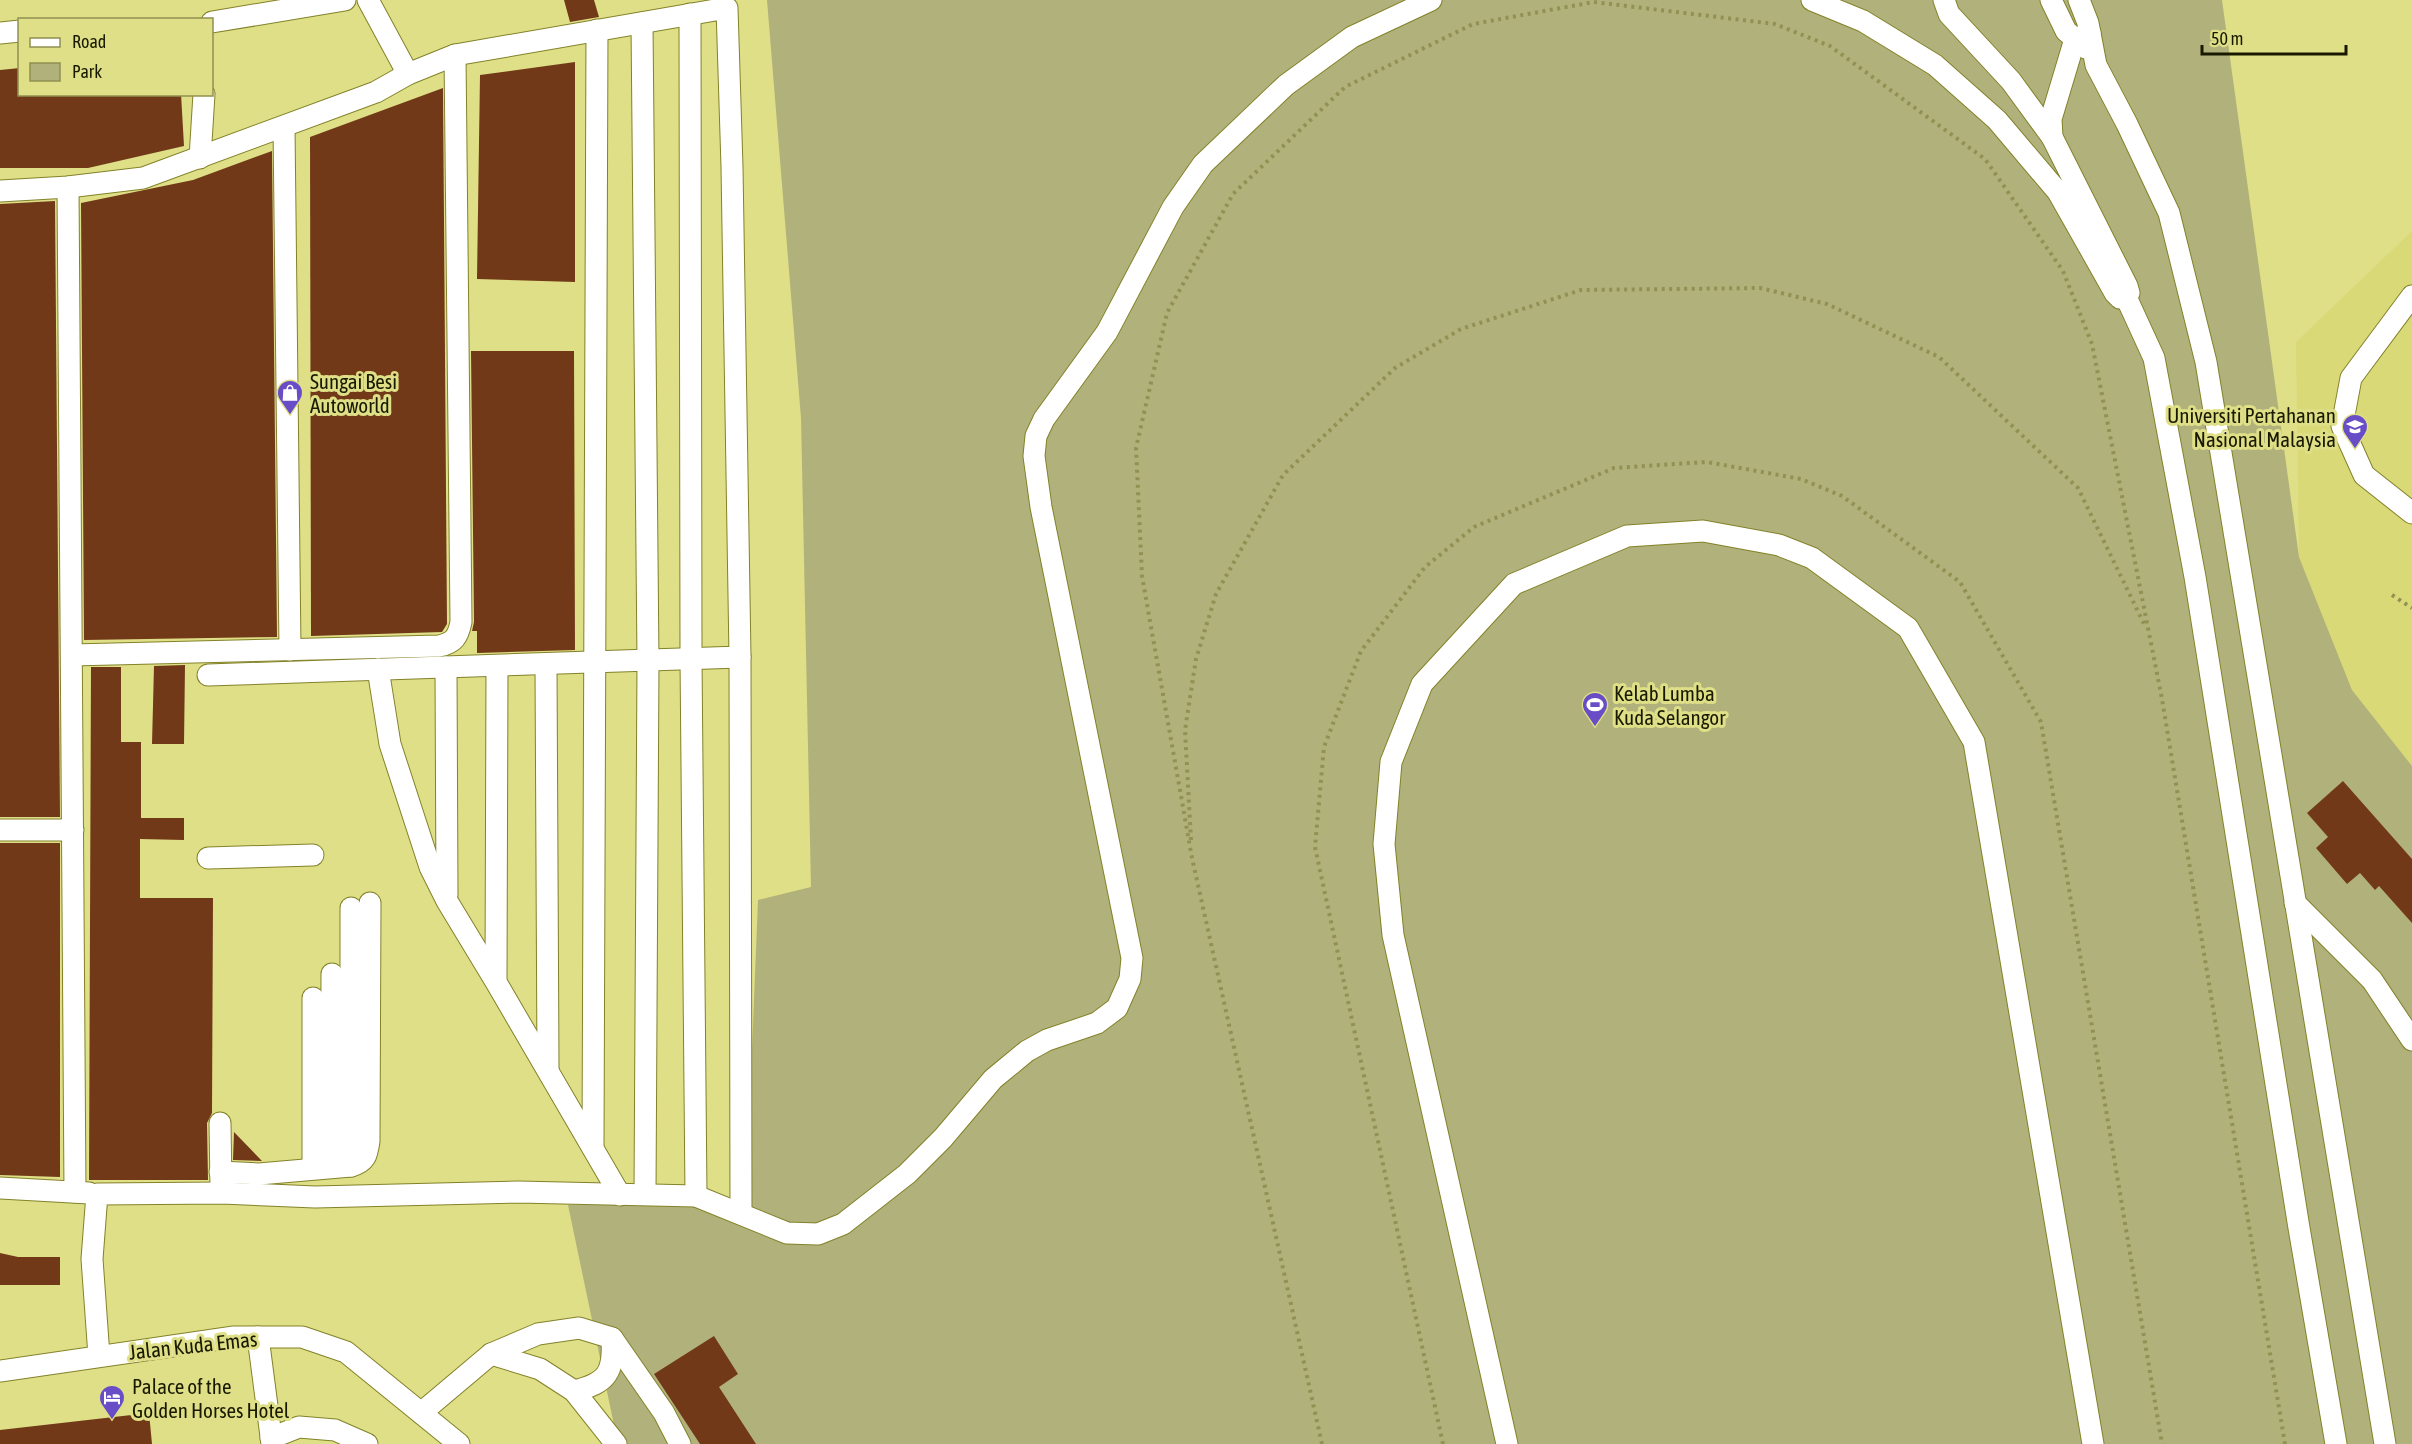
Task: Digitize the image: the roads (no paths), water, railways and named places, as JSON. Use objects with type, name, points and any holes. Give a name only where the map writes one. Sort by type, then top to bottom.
[{"type":"street","points":[[213,22],[345,0]]},
{"type":"street","points":[[368,0],[408,74]]},
{"type":"street","points":[[0,1188],[98,1194],[222,1193],[315,1197],[518,1192],[696,1196],[787,1233],[818,1234],[843,1224],[908,1174],[943,1138],[993,1079],[1027,1051],[1047,1040],[1098,1023],[1117,1008],[1128,985],[1132,958],[1041,507],[1034,456],[1036,436],[1044,419],[1107,332],[1173,207],[1203,164],[1295,78],[1352,37],[1431,0]]},
{"type":"street","points":[[1812,0],[1863,21],[1935,65],[1997,120],[2058,192],[2115,293],[2120,298],[2126,297]]},
{"type":"street","points":[[1944,0],[1949,14],[2011,81],[2052,137],[2127,286],[2129,293],[2126,297]]},
{"type":"street","points":[[2051,0],[2066,31],[2082,36],[2093,54],[2096,65],[2169,213],[2206,362],[2385,1444]]},
{"type":"street","points":[[2052,137],[2051,119],[2082,36],[2079,0]]},
{"type":"street","points":[[0,191],[68,187],[143,178],[376,92],[408,74],[455,55],[727,8],[740,657],[741,1213]]},
{"type":"street","points":[[690,14],[691,659],[696,1196]]},
{"type":"street","points":[[642,23],[648,661],[645,1194]]},
{"type":"street","points":[[593,1148],[597,30]]},
{"type":"street","points":[[0,33],[18,31]]},
{"type":"street","points":[[72,655],[439,646],[450,644],[459,635],[455,55]]},
{"type":"street","points":[[200,158],[204,96]]},
{"type":"street","points":[[284,127],[290,650]]},
{"type":"street","points":[[68,187],[75,1192]]},
{"type":"street","points":[[2412,296],[2351,378],[2342,426],[2364,475],[2412,513]]},
{"type":"street","points":[[2126,297],[2154,358],[2195,577],[2299,1228],[2336,1444]]},
{"type":"street","points":[[1507,1444],[1393,935],[1384,844],[1392,762],[1422,684],[1514,584],[1627,536],[1703,531],[1779,545],[1812,558],[1908,628],[1974,742],[2093,1444]]},
{"type":"street","points":[[208,675],[740,657]]},
{"type":"street","points":[[546,664],[548,1071]]},
{"type":"street","points":[[496,982],[497,666]]},
{"type":"street","points":[[446,667],[447,901]]},
{"type":"street","points":[[378,669],[390,744],[430,867],[447,901],[620,1195]]},
{"type":"street","points":[[0,830],[73,830]]},
{"type":"street","points":[[208,858],[313,855]]},
{"type":"street","points":[[2295,903],[2372,980],[2412,1040]]},
{"type":"street","points":[[332,1167],[360,905]]},
{"type":"street","points":[[332,974],[332,1167]]},
{"type":"street","points":[[313,998],[332,1167]]},
{"type":"street","points":[[220,1123],[222,1193]]},
{"type":"street","points":[[220,1172],[258,1174],[332,1167]]},
{"type":"street","points":[[98,1194],[92,1260],[99,1356]]},
{"type":"street","points":[[421,1413],[491,1354],[538,1334],[579,1328],[612,1338],[664,1413],[680,1444]]},
{"type":"street","name":"Jalan Kuda Emas","points":[[0,1371],[234,1337],[302,1337],[346,1352],[459,1444]]},
{"type":"street","points":[[258,1337],[281,1439],[299,1427],[335,1430],[367,1444]]},
{"type":"street","points":[[574,1391],[592,1387],[610,1373],[613,1356],[612,1338]]},
{"type":"street","points":[[491,1354],[540,1369],[574,1391],[616,1444]]},
{"type":"place","name":"Sungai Besi Autoworld","points":[[290,416]]},
{"type":"place","name":"Universiti Pertahanan Nasional Malaysia","points":[[2355,450]]},
{"type":"place","name":"Kelab Lumba Kuda Selangor","points":[[1595,728]]},
{"type":"place","name":"Palace of the Golden Horses Hotel","points":[[112,1421]]}]
